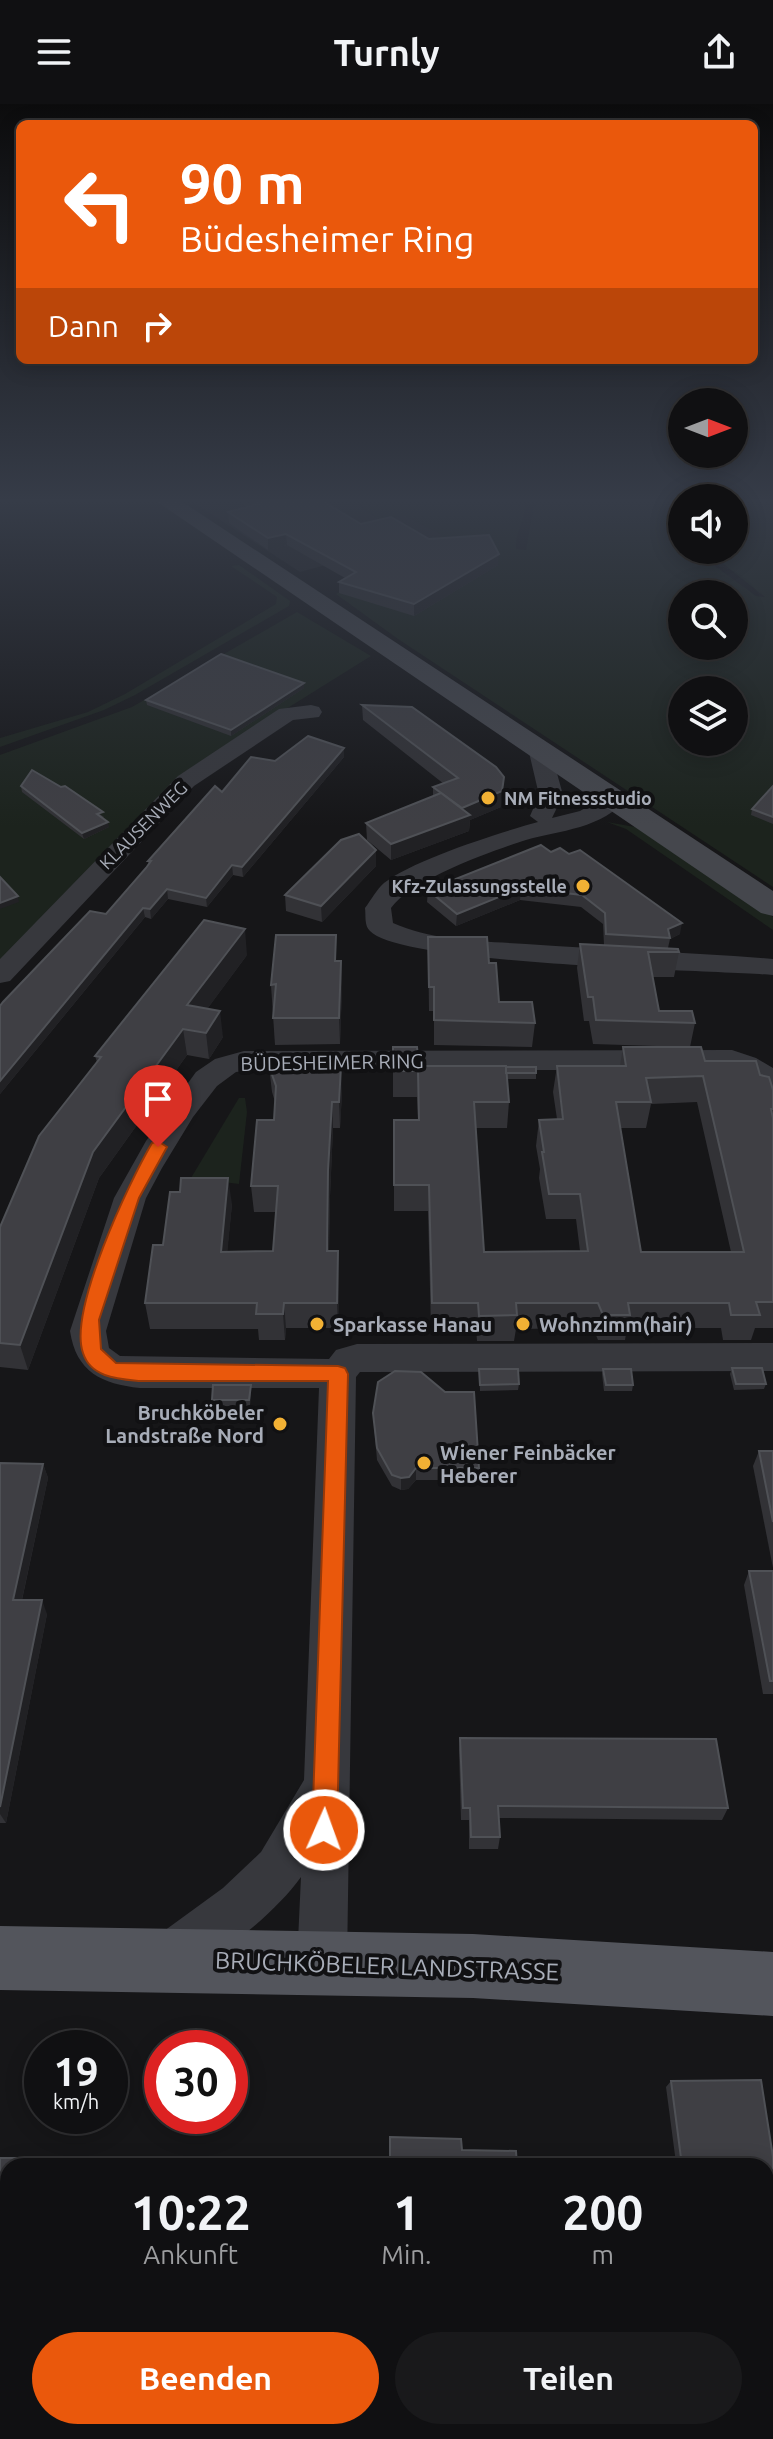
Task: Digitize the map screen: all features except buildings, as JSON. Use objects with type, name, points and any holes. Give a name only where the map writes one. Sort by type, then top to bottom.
[{"type":"main road","points":[[331,608],[773,906]]},
{"type":"main road","name":"BRUCHKÖBELER LANDSTRASSE","points":[[0,1958],[503,1967],[773,1984]]},
{"type":"street","name":"KLAUSENWEG","points":[[0,975],[186,781],[287,714],[311,712]]},
{"type":"street","points":[[539,748],[551,795],[542,816]]},
{"type":"street","points":[[515,836],[542,816],[571,804],[614,798]]},
{"type":"street","points":[[614,798],[588,816],[515,836],[398,884],[378,908],[380,927],[392,936],[451,946],[773,967]]},
{"type":"street","name":"BÜDESHEIMER RING","points":[[773,1093],[764,1075],[746,1063],[732,1060],[253,1060],[216,1070],[199,1088],[158,1147],[130,1198],[90,1320],[92,1352],[111,1371],[140,1373],[338,1374],[349,1360],[357,1358],[773,1357]]},
{"type":"street","points":[[322,1962],[338,1374]]},
{"type":"street","points":[[165,1960],[249,1898],[278,1869],[296,1843],[326,1785]]},
{"type":"shaded area","points":[[269,608],[286,608],[135,695],[104,710],[0,747],[0,738],[88,712],[125,694]]},
{"type":"shaded area","points":[[355,608],[668,608],[668,660],[748,660],[748,608],[773,608],[773,887]]},
{"type":"shaded area","points":[[297,612],[371,656],[180,775],[0,960],[0,755],[132,707]]},
{"type":"shaded area","points":[[607,822],[635,827],[654,837],[773,917],[773,930],[626,829]]},
{"type":"shaded area","points":[[239,1098],[245,1098],[247,1112],[239,1184],[191,1178]]},
{"type":"place","name":"NM Fitnessstudio","points":[[488,798]]},
{"type":"place","name":"Kfz-Zulassungsstelle","points":[[583,886]]},
{"type":"place","name":"Sparkasse Hanau","points":[[317,1324]]},
{"type":"place","name":"Wohnzimm(hair)","points":[[523,1324]]},
{"type":"place","name":"Bruchköbeler Landstraße Nord","points":[[280,1424]]},
{"type":"place","name":"Wiener Feinbäcker Heberer","points":[[424,1463]]},
{"type":"route","points":[[158,1147],[130,1198],[90,1320],[89,1341],[99,1361],[111,1371],[140,1373],[338,1374],[324,1830]]}]
